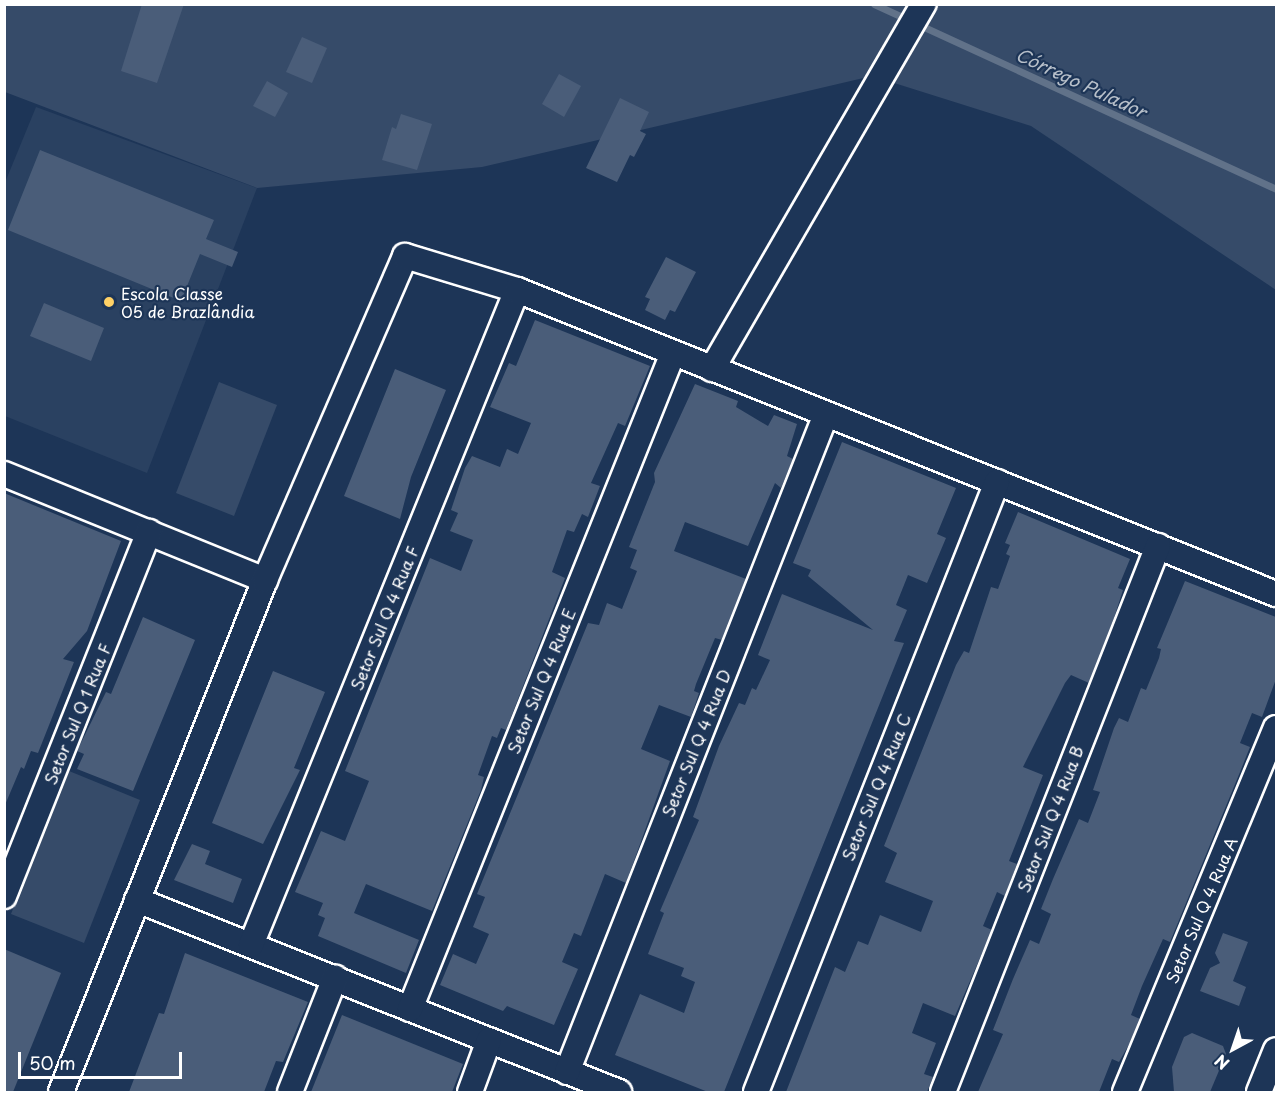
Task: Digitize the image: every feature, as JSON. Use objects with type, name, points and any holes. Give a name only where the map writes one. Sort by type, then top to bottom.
[{"type":"street","points":[[712,369],[924,4]]},
{"type":"street","points":[[61,1092],[265,580],[401,260],[413,256],[517,290],[1276,594]]},
{"type":"street","name":"Setor Sul Q 4 Rua F","points":[[251,945],[517,290]]},
{"type":"street","name":"Setor Sul Q 4 Rua E","points":[[410,1009],[673,353]]},
{"type":"street","name":"Setor Sul Q 4 Rua D","points":[[567,1071],[826,414]]},
{"type":"street","points":[[4,474],[265,580]]},
{"type":"street","name":"Setor Sul Q 4 Rua C","points":[[756,1092],[997,482]]},
{"type":"street","name":"Setor Sul Q 1 Rua F","points":[[4,896],[149,532]]},
{"type":"street","name":"Setor Sul Q 4 Rua B","points":[[943,1092],[1158,546]]},
{"type":"street","name":"Setor Sul Q 4 Rua A","points":[[1125,1092],[1276,728]]},
{"type":"street","points":[[137,900],[619,1092]]},
{"type":"street","points":[[290,1092],[335,978]]},
{"type":"street","points":[[470,1092],[489,1040]]},
{"type":"street","points":[[1259,1092],[1276,1050]]},
{"type":"shaded area","points":[[5,5],[1276,5],[1276,290],[1031,126],[872,76],[482,167],[257,188],[5,92]]},
{"type":"shaded area","name":"Escola Classe 05 de Brazlândia","points":[[36,107],[257,188],[147,473],[5,416],[4,185]]},
{"type":"shaded area","points":[[219,382],[277,405],[234,516],[176,493]]},
{"type":"shaded area","points":[[69,771],[140,800],[84,943],[11,914]]},
{"type":"building","points":[[142,4],[184,4],[157,83],[121,71]]},
{"type":"building","points":[[302,37],[327,48],[312,83],[286,72]]},
{"type":"building","points":[[559,74],[581,86],[564,117],[542,104]]},
{"type":"building","points":[[267,81],[288,93],[275,117],[253,106]]},
{"type":"building","points":[[620,98],[649,112],[640,131],[646,134],[634,157],[630,155],[617,182],[586,168]]},
{"type":"building","points":[[401,114],[432,124],[417,170],[382,160],[392,127],[396,129]]},
{"type":"building","points":[[40,150],[214,220],[206,239],[238,252],[232,267],[200,254],[181,301],[8,230]]},
{"type":"building","points":[[666,257],[696,272],[675,312],[670,310],[665,320],[645,310],[650,299],[645,297]]},
{"type":"building","points":[[44,303],[104,328],[91,361],[30,336]]},
{"type":"building","points":[[535,320],[650,366],[625,426],[618,423],[591,483],[600,486],[588,517],[582,514],[574,532],[567,530],[552,572],[565,578],[506,730],[501,728],[497,738],[492,736],[478,775],[484,777],[481,790],[432,911],[366,884],[354,913],[419,940],[406,973],[318,936],[325,918],[318,915],[323,903],[295,892],[321,831],[345,841],[369,781],[345,771],[430,558],[461,571],[473,540],[450,531],[458,513],[451,510],[465,468],[472,456],[500,467],[507,449],[518,454],[531,423],[490,407],[509,363],[516,366]]},
{"type":"building","points":[[395,369],[446,390],[411,477],[400,519],[344,496]]},
{"type":"building","points":[[695,384],[738,401],[736,407],[768,426],[774,415],[797,424],[787,456],[793,459],[781,488],[775,483],[748,546],[685,522],[674,551],[746,579],[722,640],[715,638],[696,684],[694,691],[699,693],[691,717],[659,705],[641,749],[670,761],[626,883],[605,874],[581,936],[574,933],[562,962],[578,969],[554,1025],[507,1006],[503,1011],[440,985],[453,954],[476,964],[489,934],[473,927],[485,897],[477,894],[588,623],[599,625],[607,603],[622,609],[637,571],[630,568],[637,550],[629,547],[655,482],[654,473]]},
{"type":"building","points":[[842,442],[956,488],[937,534],[946,538],[927,583],[908,575],[896,605],[907,610],[894,641],[904,643],[724,1092],[708,1092],[615,1055],[640,994],[684,1013],[695,982],[681,976],[684,968],[648,954],[664,913],[660,911],[699,820],[693,817],[719,746],[739,703],[745,705],[752,688],[756,690],[770,660],[758,655],[782,594],[873,630],[808,576],[811,570],[793,563]]},
{"type":"building","points":[[4,493],[121,541],[87,631],[63,659],[74,662],[38,753],[31,751],[24,769],[21,767],[5,805]]},
{"type":"building","points":[[1018,512],[1130,559],[1118,588],[1123,590],[1113,621],[1089,683],[1071,675],[1023,767],[1043,775],[1009,861],[1017,864],[1005,896],[997,892],[983,926],[992,930],[955,1016],[923,1003],[912,1033],[936,1043],[924,1074],[933,1077],[927,1092],[786,1092],[835,967],[845,972],[858,941],[868,945],[880,915],[921,932],[933,901],[885,882],[897,853],[884,846],[956,665],[964,651],[969,653],[991,587],[998,589],[1010,556],[1006,554],[1010,545],[1005,543]]},
{"type":"building","points":[[1185,581],[1276,617],[1276,679],[1262,717],[1252,713],[1240,743],[1250,747],[1238,777],[1170,942],[1163,939],[1142,986],[1131,1015],[1140,1019],[1119,1062],[1112,1059],[1099,1092],[978,1092],[1003,1034],[993,1030],[1013,979],[1030,940],[1039,944],[1051,914],[1041,909],[1053,879],[1079,819],[1088,823],[1100,792],[1093,790],[1114,728],[1119,718],[1128,722],[1141,688],[1146,690],[1159,658],[1161,649],[1157,648]]},
{"type":"building","points":[[143,617],[195,640],[133,791],[77,769],[84,754],[77,751],[106,692],[111,694]]},
{"type":"building","points":[[273,671],[325,692],[294,768],[300,770],[263,844],[212,823]]},
{"type":"building","points":[[192,844],[210,851],[205,864],[242,879],[233,903],[174,880]]},
{"type":"building","points":[[1223,933],[1248,942],[1233,981],[1246,987],[1239,1006],[1200,991],[1210,968],[1220,963],[1215,953]]},
{"type":"building","points":[[4,949],[61,973],[13,1092],[4,1092]]},
{"type":"building","points":[[185,953],[308,1002],[283,1062],[276,1061],[264,1092],[129,1092],[159,1013],[164,1014]]},
{"type":"building","points":[[342,1015],[463,1064],[452,1092],[311,1092]]},
{"type":"building","points":[[1192,1033],[1223,1046],[1226,1054],[1210,1092],[1174,1092],[1172,1067],[1184,1037]]},
{"type":"waterway","name":"Córrego Pulador","points":[[874,4],[1276,189]]},
{"type":"place","name":"Escola Classe 05 de Brazlândia","points":[[109,302]]}]
